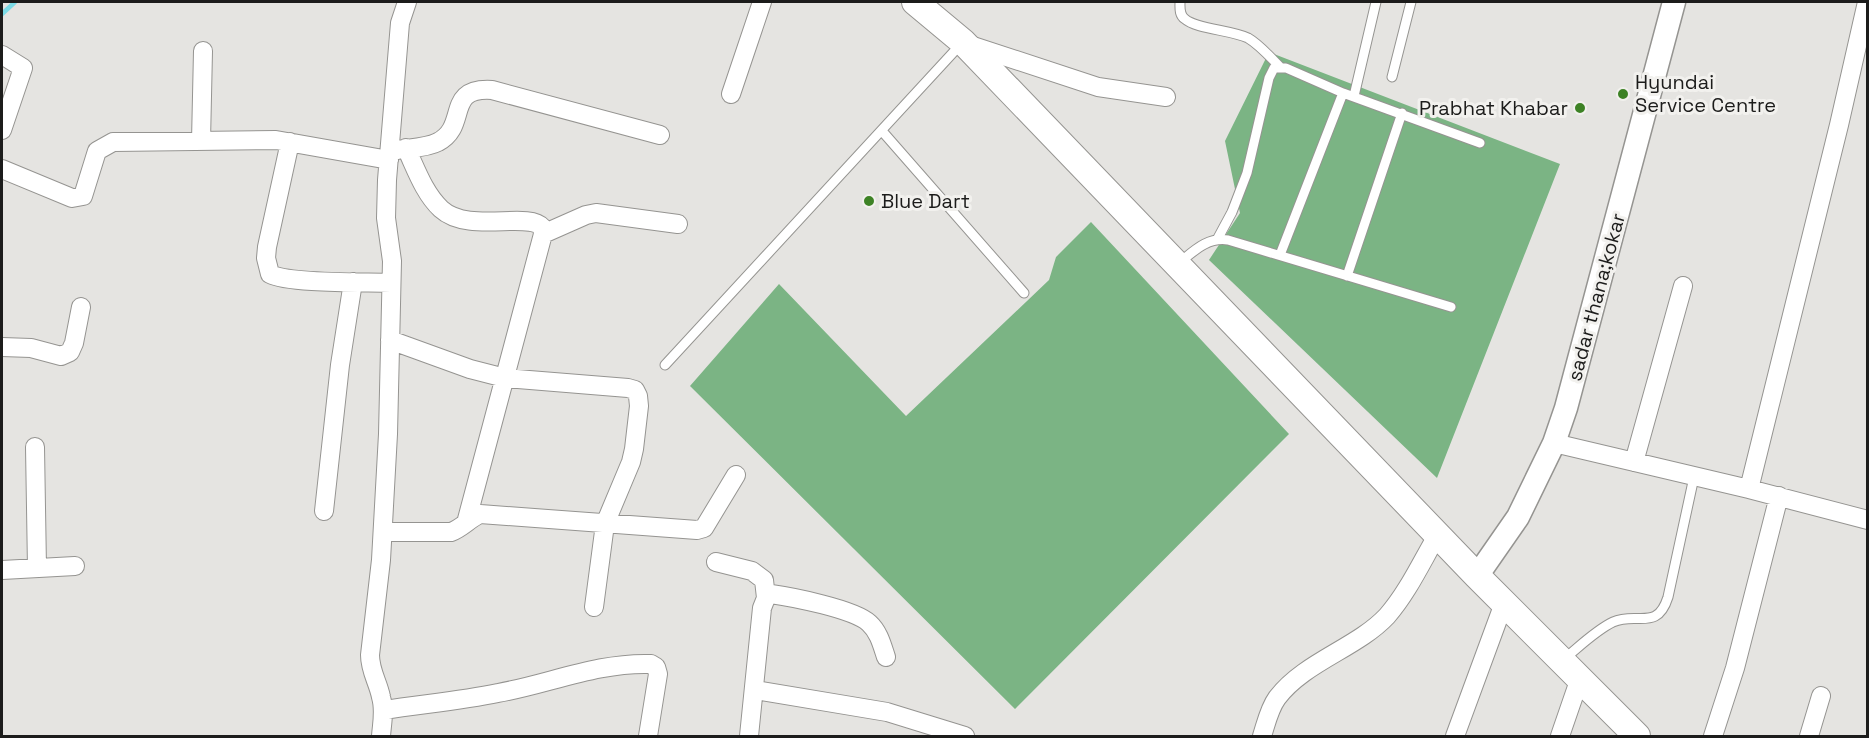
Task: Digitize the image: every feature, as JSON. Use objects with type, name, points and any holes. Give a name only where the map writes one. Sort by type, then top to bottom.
[{"type":"main road","points":[[915,2],[963,42],[1477,576],[1637,736]]},
{"type":"street","points":[[381,736],[384,710],[370,666],[370,655],[381,560],[388,434],[391,283],[390,242],[386,218],[395,153],[400,23],[407,2]]},
{"type":"street","points":[[731,94],[762,2]]},
{"type":"street","name":"sadar thana;kokar","points":[[1477,576],[1518,516],[1554,443],[1566,408],[1674,2]]},
{"type":"street","points":[[1749,489],[1867,2]]},
{"type":"street","points":[[963,42],[1098,87],[1166,97]]},
{"type":"street","points":[[201,141],[203,51]]},
{"type":"street","points":[[2,55],[23,68],[2,130]]},
{"type":"street","points":[[2,169],[72,198],[83,196],[97,151],[113,142],[276,140],[395,153],[438,142],[453,126],[465,95],[471,90],[479,89],[492,90],[660,135]]},
{"type":"street","points":[[290,142],[267,247],[267,269],[270,274],[277,277],[391,283]]},
{"type":"street","points":[[395,153],[433,201],[449,215],[483,223],[534,221],[542,227],[543,234],[466,523]]},
{"type":"street","points":[[543,234],[596,213],[678,224]]},
{"type":"street","points":[[324,511],[340,365],[353,282]]},
{"type":"street","points":[[1635,462],[1683,286]]},
{"type":"street","points":[[2,347],[31,348],[61,356],[70,352],[81,307]]},
{"type":"street","points":[[390,340],[470,369],[505,378],[635,390],[639,406],[632,456],[605,524],[594,607]]},
{"type":"street","points":[[1554,443],[1779,496],[1868,520]]},
{"type":"street","points":[[35,447],[36,568]]},
{"type":"street","points":[[383,532],[451,532],[460,529],[480,514],[687,530],[704,528],[736,475]]},
{"type":"street","points":[[1713,736],[1735,668],[1779,496]]},
{"type":"street","points":[[1262,736],[1276,699],[1292,683],[1386,617],[1438,534]]},
{"type":"street","points":[[716,562],[752,570],[764,580],[766,598],[762,608],[749,736]]},
{"type":"street","points":[[2,570],[75,566]]},
{"type":"street","points":[[766,598],[771,594],[783,596],[855,614],[868,622],[878,633],[886,657]]},
{"type":"street","points":[[1455,736],[1504,603]]},
{"type":"street","points":[[384,710],[499,693],[613,666],[651,664],[656,667],[658,674],[648,736]]},
{"type":"street","points":[[1560,736],[1580,678]]},
{"type":"street","points":[[755,690],[887,712],[965,736]]},
{"type":"street","points":[[1809,736],[1821,696]]},
{"type":"lane","points":[[1180,2],[1180,13],[1185,19],[1194,24],[1233,32],[1250,39],[1280,67],[1343,93],[1480,143]]},
{"type":"lane","points":[[1354,96],[1376,2]]},
{"type":"lane","points":[[1392,76],[1411,2]]},
{"type":"lane","points":[[665,365],[963,42]]},
{"type":"lane","points":[[1178,265],[1199,247],[1218,238],[1232,212],[1247,173],[1270,72],[1280,67]]},
{"type":"lane","points":[[1280,255],[1343,93]]},
{"type":"lane","points":[[1347,276],[1402,113]]},
{"type":"lane","points":[[882,131],[1024,293]]},
{"type":"lane","points":[[1218,238],[1451,307]]},
{"type":"lane","points":[[1562,661],[1615,621],[1655,617],[1662,613],[1668,597],[1694,477]]},
{"type":"green space","points":[[1269,52],[1560,164],[1437,478],[1209,260],[1240,213],[1225,141]]},
{"type":"green space","points":[[1091,222],[1289,434],[1015,709],[690,386],[779,284],[906,416],[1049,280],[1056,257]]},
{"type":"waterway","points":[[2,14],[15,2]]},
{"type":"place","name":"Hyundai Service Centre","points":[[1623,94]]},
{"type":"place","name":"Prabhat Khabar","points":[[1580,108]]},
{"type":"place","name":"Blue Dart","points":[[869,201]]}]
